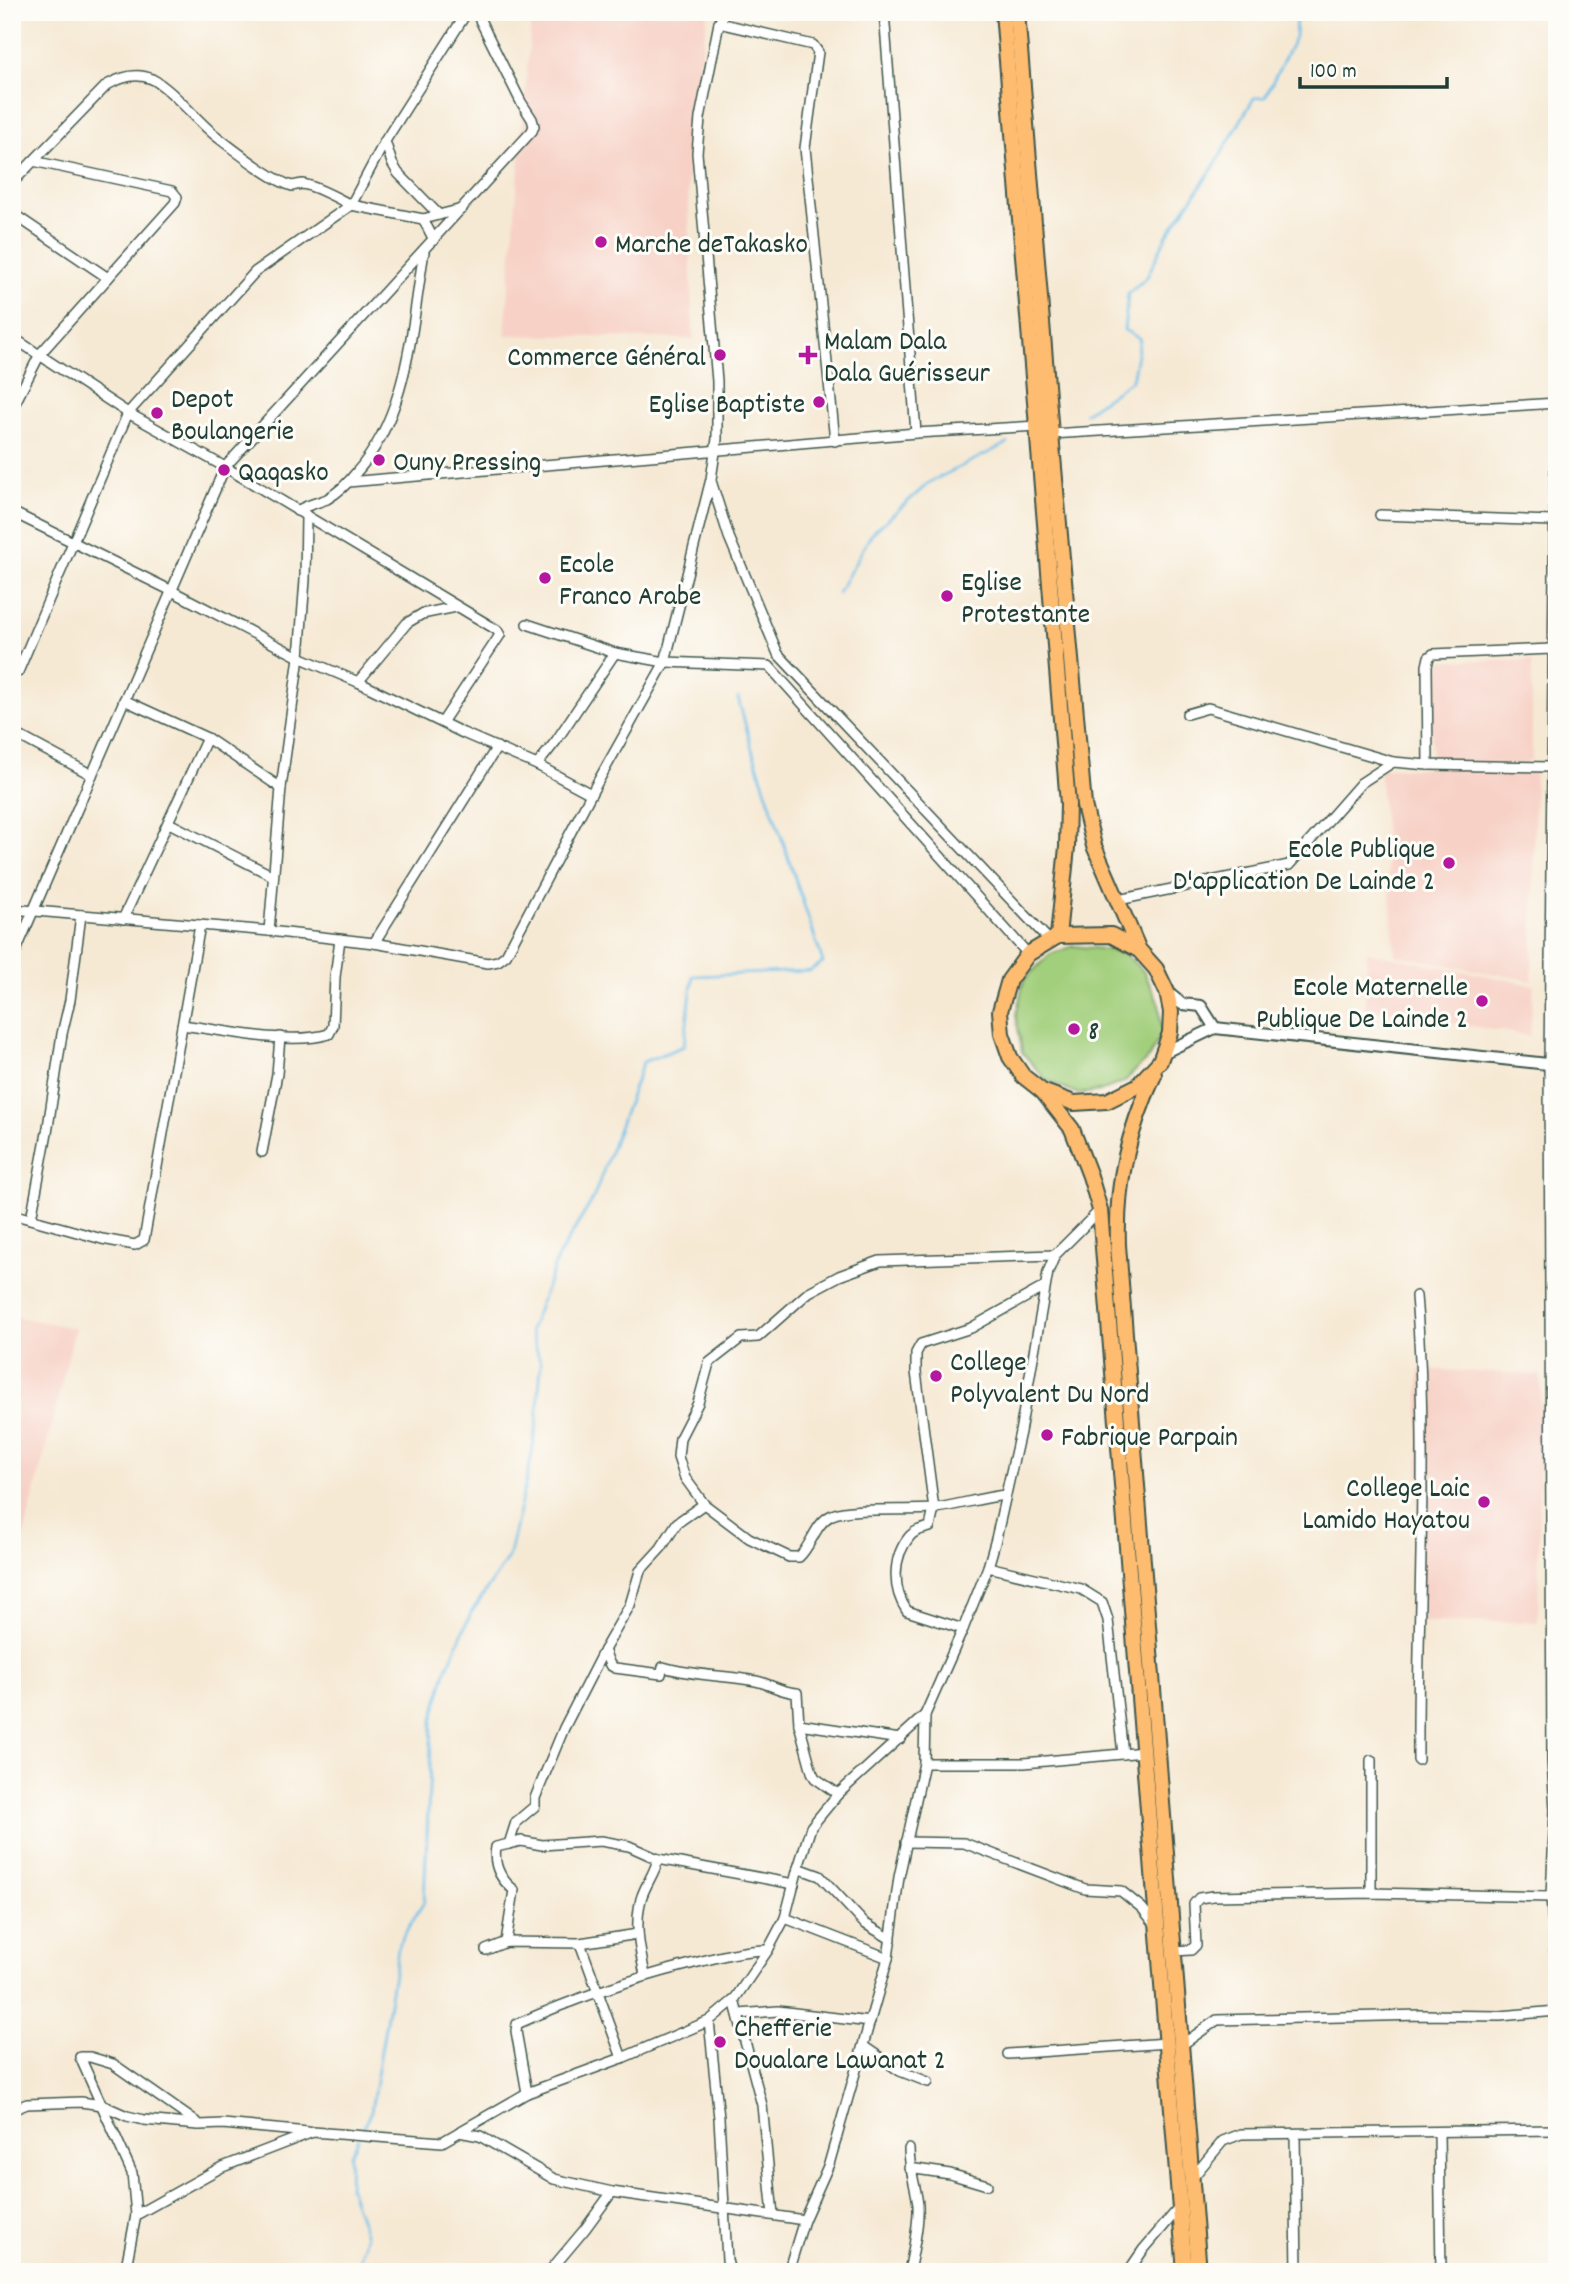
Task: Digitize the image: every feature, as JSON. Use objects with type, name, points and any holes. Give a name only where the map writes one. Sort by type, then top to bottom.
[{"type":"main road","points":[[1003,12],[1068,804],[1067,846],[1053,938]]},
{"type":"main road","points":[[1017,12],[1084,805],[1094,846],[1139,950],[1156,969],[1167,992],[1171,1012],[1170,1033],[1129,1137],[1117,1208],[1199,2272]]},
{"type":"main road","points":[[1139,950],[1111,935],[1053,938],[1028,954],[1009,980],[1000,1011],[1002,1034],[1010,1057],[1023,1076],[1042,1091],[1072,1129],[1100,1210],[1185,2272]]},
{"type":"main road","points":[[1042,1091],[1073,1102],[1107,1101],[1137,1086],[1161,1057]]},
{"type":"street","points":[[18,672],[128,413],[255,272],[351,205],[386,141],[467,12]]},
{"type":"street","points":[[12,960],[225,467],[532,131],[534,126],[476,12]]},
{"type":"street","points":[[12,909],[340,939],[471,961],[498,961],[506,955],[665,662],[711,479],[718,415],[717,381],[697,153],[700,118],[719,23],[725,12]]},
{"type":"street","points":[[884,12],[916,433]]},
{"type":"street","points":[[719,23],[813,45],[817,52],[805,148],[835,441]]},
{"type":"street","points":[[12,183],[107,85],[119,78],[141,75],[168,89],[184,108],[215,135],[290,186],[304,184],[351,205],[423,219],[462,209]]},
{"type":"street","points":[[386,141],[392,163],[398,173],[439,215]]},
{"type":"street","points":[[12,410],[40,354],[175,203],[177,197],[172,191],[33,161]]},
{"type":"street","points":[[12,213],[107,278]]},
{"type":"street","points":[[423,219],[434,240]]},
{"type":"street","points":[[301,513],[328,498],[348,482],[375,449],[394,408],[404,376],[424,250]]},
{"type":"street","points":[[1557,277],[1552,649],[1554,751],[1551,767],[1552,1747],[1555,1810],[1552,1897],[1557,1982]]},
{"type":"street","points":[[12,337],[128,413],[225,467],[456,607],[492,625],[500,635],[443,721]]},
{"type":"street","points":[[1051,434],[1556,403]]},
{"type":"street","points":[[348,482],[916,433],[1037,426]]},
{"type":"street","points":[[711,479],[729,537],[778,654],[1053,938]]},
{"type":"street","points":[[12,512],[299,657],[358,681],[537,765],[591,794]]},
{"type":"street","points":[[269,931],[281,788],[299,657],[304,580],[301,513]]},
{"type":"street","points":[[1380,514],[1553,521]]},
{"type":"street","points":[[358,681],[407,623],[422,614],[456,607]]},
{"type":"street","points":[[527,624],[615,653],[665,662],[769,666],[1028,954]]},
{"type":"street","points":[[1428,765],[1429,657],[1433,654],[1552,649]]},
{"type":"street","points":[[537,765],[615,653]]},
{"type":"street","points":[[124,700],[207,738],[281,788]]},
{"type":"street","points":[[1187,714],[1208,708],[1393,762],[1551,767]]},
{"type":"street","points":[[12,732],[92,775]]},
{"type":"street","points":[[123,919],[207,738]]},
{"type":"street","points":[[374,943],[498,747]]},
{"type":"street","points":[[1118,900],[1289,865],[1361,783],[1393,762]]},
{"type":"street","points":[[169,823],[273,876]]},
{"type":"street","points":[[31,1219],[70,1000],[81,915]]},
{"type":"street","points":[[12,1214],[102,1239],[135,1245],[144,1240],[200,925]]},
{"type":"street","points":[[182,1025],[280,1037],[315,1038],[329,1034],[333,1026],[340,939]]},
{"type":"street","points":[[1167,992],[1182,1004],[1201,1006],[1215,1028]]},
{"type":"street","points":[[1161,1057],[1215,1028],[1553,1065]]},
{"type":"street","points":[[262,1152],[280,1053],[280,1037]]},
{"type":"street","points":[[12,2110],[27,2104],[81,2102],[102,2105],[144,2120],[442,2142],[527,2093],[622,2058],[709,2021],[734,2000],[768,1950],[785,1918],[797,1868],[811,1827],[838,1794],[925,1715],[988,1567],[1020,1432],[1044,1287],[1055,1255],[1100,1210]]},
{"type":"street","points":[[1005,1494],[934,1508],[850,1512],[832,1516],[818,1527],[799,1557],[789,1557],[748,1538],[704,1504],[680,1467],[680,1438],[698,1403],[709,1363],[741,1338],[758,1337],[809,1292],[839,1276],[880,1261],[1055,1255]]},
{"type":"street","points":[[963,1629],[907,1611],[899,1597],[895,1573],[897,1563],[910,1535],[930,1527],[934,1508],[916,1372],[916,1353],[921,1344],[971,1328],[1044,1287]]},
{"type":"street","points":[[1416,1296],[1422,1379],[1418,1760]]},
{"type":"street","points":[[509,1844],[516,1822],[535,1806],[535,1798],[564,1728],[630,1605],[640,1571],[661,1548],[677,1523],[704,1504]]},
{"type":"street","points":[[988,1567],[1082,1589],[1102,1602],[1108,1620],[1123,1754]]},
{"type":"street","points":[[604,1650],[610,1665],[615,1668],[661,1674],[663,1667],[680,1672],[758,1681],[785,1692],[797,1693],[799,1724],[812,1772],[838,1794]]},
{"type":"street","points":[[788,2272],[804,2220],[829,2164],[888,1958],[906,1842],[924,1763],[925,1715]]},
{"type":"street","points":[[799,1724],[900,1739]]},
{"type":"street","points":[[924,1763],[1024,1763],[1144,1752]]},
{"type":"street","points":[[1371,1760],[1371,1893]]},
{"type":"street","points":[[506,1942],[514,1890],[502,1881],[495,1851],[499,1844],[521,1841],[542,1845],[601,1841],[644,1850],[658,1859],[793,1884]]},
{"type":"street","points":[[906,1842],[964,1843],[1085,1889],[1121,1891],[1142,1908],[1158,1928]]},
{"type":"street","points":[[645,1976],[638,1934],[641,1899],[658,1859]]},
{"type":"street","points":[[797,1868],[820,1876],[864,1923],[891,1940]]},
{"type":"street","points":[[1174,1951],[1191,1950],[1196,1945],[1194,1904],[1199,1898],[1371,1893],[1552,1897]]},
{"type":"street","points":[[785,1918],[888,1958]]},
{"type":"street","points":[[486,1950],[506,1942],[580,1943],[638,1934]]},
{"type":"street","points":[[580,1943],[622,2058]]},
{"type":"street","points":[[527,2093],[516,2032],[517,2024],[598,1990],[645,1976],[747,1950],[768,1950]]},
{"type":"street","points":[[734,2000],[762,2105],[773,2215]]},
{"type":"street","points":[[739,2014],[778,2011],[870,2022]]},
{"type":"street","points":[[1183,2044],[1217,2020],[1421,2015],[1500,2016],[1557,2011]]},
{"type":"street","points":[[709,2021],[730,2272]]},
{"type":"street","points":[[1008,2054],[1167,2043]]},
{"type":"street","points":[[863,2046],[900,2071],[928,2081]]},
{"type":"street","points":[[125,2272],[136,2215],[132,2173],[80,2057],[113,2064],[200,2125]]},
{"type":"street","points":[[1192,2179],[1223,2141],[1241,2134],[1556,2130],[1557,2091]]},
{"type":"street","points":[[136,2215],[220,2168],[313,2132]]},
{"type":"street","points":[[459,2132],[480,2136],[554,2179],[612,2192],[804,2220]]},
{"type":"street","points":[[1439,2132],[1441,2272]]},
{"type":"street","points":[[1296,2134],[1297,2272]]},
{"type":"street","points":[[909,2149],[909,2168],[918,2203],[918,2221],[909,2272]]},
{"type":"street","points":[[909,2168],[950,2174],[987,2185]]},
{"type":"street","points":[[549,2272],[612,2192]]},
{"type":"street","points":[[1128,2272],[1179,2208]]},
{"type":"shaded area","name":"Marche deTakasko","points":[[532,12],[708,12],[687,150],[693,339],[505,335]]},
{"type":"shaded area","points":[[1430,660],[1532,661],[1532,759],[1523,764],[1432,762]]},
{"type":"shaded area","points":[[1379,768],[1535,769],[1532,981],[1395,955]]},
{"type":"shaded area","points":[[1367,952],[1534,985],[1530,1036],[1365,1008]]},
{"type":"shaded area","points":[[12,1316],[75,1328],[20,1553],[12,1550]]},
{"type":"shaded area","points":[[1419,1369],[1541,1375],[1538,1622],[1418,1622]]},
{"type":"green space","points":[[1074,946],[1110,950],[1127,956],[1144,972],[1159,1004],[1162,1033],[1149,1057],[1124,1082],[1100,1091],[1078,1094],[1046,1080],[1022,1052],[1016,1015],[1024,980],[1050,954]]},
{"type":"waterway","points":[[1085,413],[1132,380],[1140,339],[1124,330],[1128,294],[1147,277],[1167,235],[1213,168],[1254,98],[1265,97],[1295,37],[1296,14],[1299,12]]},
{"type":"waterway","points":[[838,593],[872,533],[930,482],[1008,443]]},
{"type":"waterway","points":[[361,2132],[371,2111],[399,1943],[424,1902],[432,1722],[446,1671],[471,1613],[508,1558],[537,1423],[541,1363],[530,1331],[558,1257],[593,1199],[643,1062],[684,1046],[693,976],[810,971],[823,962],[752,749],[738,698]]},
{"type":"waterway","points":[[357,2272],[366,2235],[349,2187],[350,2154],[358,2138]]},
{"type":"place","name":"Marche deTakasko","points":[[601,242]]},
{"type":"place","name":"Commerce Général","points":[[720,355]]},
{"type":"place","name":"Malam Dala Dala Guérisseur","points":[[808,355]]},
{"type":"place","name":"Eglise Baptiste","points":[[819,402]]},
{"type":"place","name":"Depot Boulangerie","points":[[157,413]]},
{"type":"place","name":"Ouny Pressing","points":[[379,460]]},
{"type":"place","name":"Qaqasko","points":[[224,470]]},
{"type":"place","name":"Ecole Franco Arabe","points":[[545,578]]},
{"type":"place","name":"Eglise Protestante","points":[[947,596]]},
{"type":"place","name":"Ecole Publique D'application De Lainde 2","points":[[1449,863]]},
{"type":"place","name":"Ecole Maternelle Publique De Lainde 2","points":[[1482,1001]]},
{"type":"place","name":"8","points":[[1074,1029]]},
{"type":"place","name":"College Polyvalent Du Nord","points":[[936,1376]]},
{"type":"place","name":"Fabrique Parpain","points":[[1047,1435]]},
{"type":"place","name":"College Laic Lamido Hayatou","points":[[1484,1502]]},
{"type":"place","name":"Chefferie Doualare Lawanat 2","points":[[720,2042]]}]
